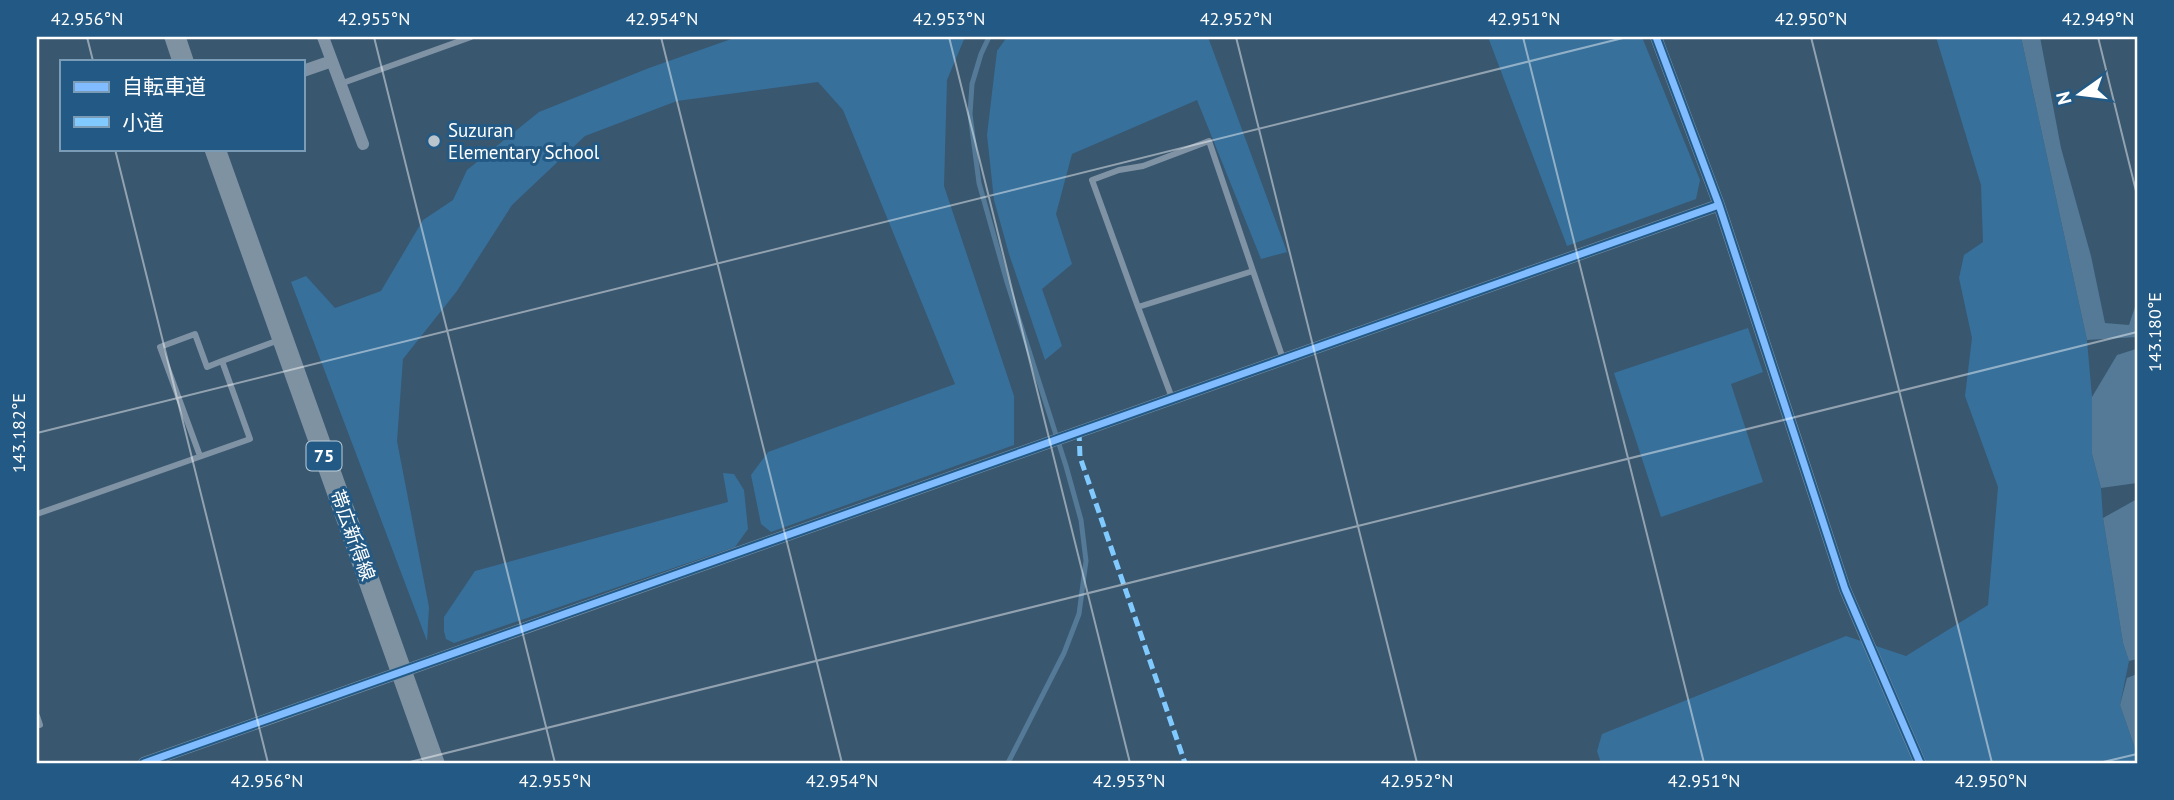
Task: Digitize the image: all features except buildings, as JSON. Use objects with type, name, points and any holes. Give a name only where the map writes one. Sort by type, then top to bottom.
[{"type":"main road","points":[[175,37],[183,60]]},
{"type":"main road","name":"帯広新得線","points":[[215,150],[434,763]]},
{"type":"street","points":[[323,37],[363,144]]},
{"type":"street","points":[[1656,37],[1719,205],[1845,589],[1920,763]]},
{"type":"street","points":[[304,71],[332,61]]},
{"type":"street","points":[[144,763],[1719,205]]},
{"type":"lane","points":[[340,84],[471,37]]},
{"type":"lane","points":[[1172,398],[1092,180],[1119,170],[1143,166],[1209,141],[1283,359]]},
{"type":"lane","points":[[1138,307],[1254,271]]},
{"type":"lane","points":[[200,456],[160,347],[195,334],[207,367],[282,339]]},
{"type":"lane","points":[[37,514],[250,439],[222,361]]},
{"type":"lane","points":[[37,716],[40,725]]},
{"type":"shaded area","points":[[737,37],[965,37],[947,80],[944,186],[1014,396],[1014,445],[771,532],[761,524],[751,475],[768,452],[955,384],[843,110],[818,82],[677,101],[585,136],[512,205],[457,291],[403,359],[397,441],[429,607],[427,641],[291,282],[306,276],[335,308],[381,291],[423,220],[453,200],[467,170],[539,112],[649,68]]},
{"type":"shaded area","points":[[1007,37],[1208,37],[1287,252],[1261,259],[1197,100],[1072,154],[1056,214],[1072,264],[1042,289],[1062,346],[1045,360],[1009,254],[994,200],[987,135],[997,51]]},
{"type":"shaded area","points":[[1488,37],[1642,37],[1700,180],[1696,199],[1567,246]]},
{"type":"shaded area","points":[[1936,37],[2021,37],[2087,340],[2092,397],[2092,454],[2101,488],[2103,518],[2123,643],[2129,661],[2120,705],[2137,754],[2137,763],[1601,763],[1597,751],[1602,734],[1846,636],[1906,656],[1988,605],[1998,487],[1965,396],[1972,338],[1959,278],[1964,255],[1983,242],[1981,185]]},
{"type":"shaded area","points":[[2021,37],[2040,37],[2061,148],[2091,256],[2105,323],[2129,325],[2137,301],[2137,337],[2087,340]]},
{"type":"shaded area","points":[[1748,328],[1763,372],[1731,384],[1763,482],[1661,517],[1614,373]]},
{"type":"shaded area","points":[[2137,341],[2137,483],[2101,488],[2092,454],[2092,397],[2117,355],[2136,349]]},
{"type":"shaded area","points":[[723,473],[734,474],[744,490],[748,529],[735,547],[454,643],[446,639],[444,617],[475,571],[728,502]]},
{"type":"shaded area","points":[[2137,499],[2137,659],[2129,661],[2123,643],[2103,518]]},
{"type":"shaded area","points":[[2137,674],[2137,754],[2120,705],[2127,678]]},
{"type":"waterway","points":[[989,37],[972,84],[970,114],[979,183],[1007,282],[1066,466],[1081,520],[1086,561],[1079,614],[1064,653],[1008,763]]},
{"type":"marked path","points":[[1079,431],[1080,457],[1185,763]]},
{"type":"cycle path","points":[[1656,37],[1719,205],[1845,589],[1920,763]]},
{"type":"cycle path","points":[[144,763],[1719,205]]},
{"type":"place","name":"Suzuran Elementary School","points":[[434,141]]}]
